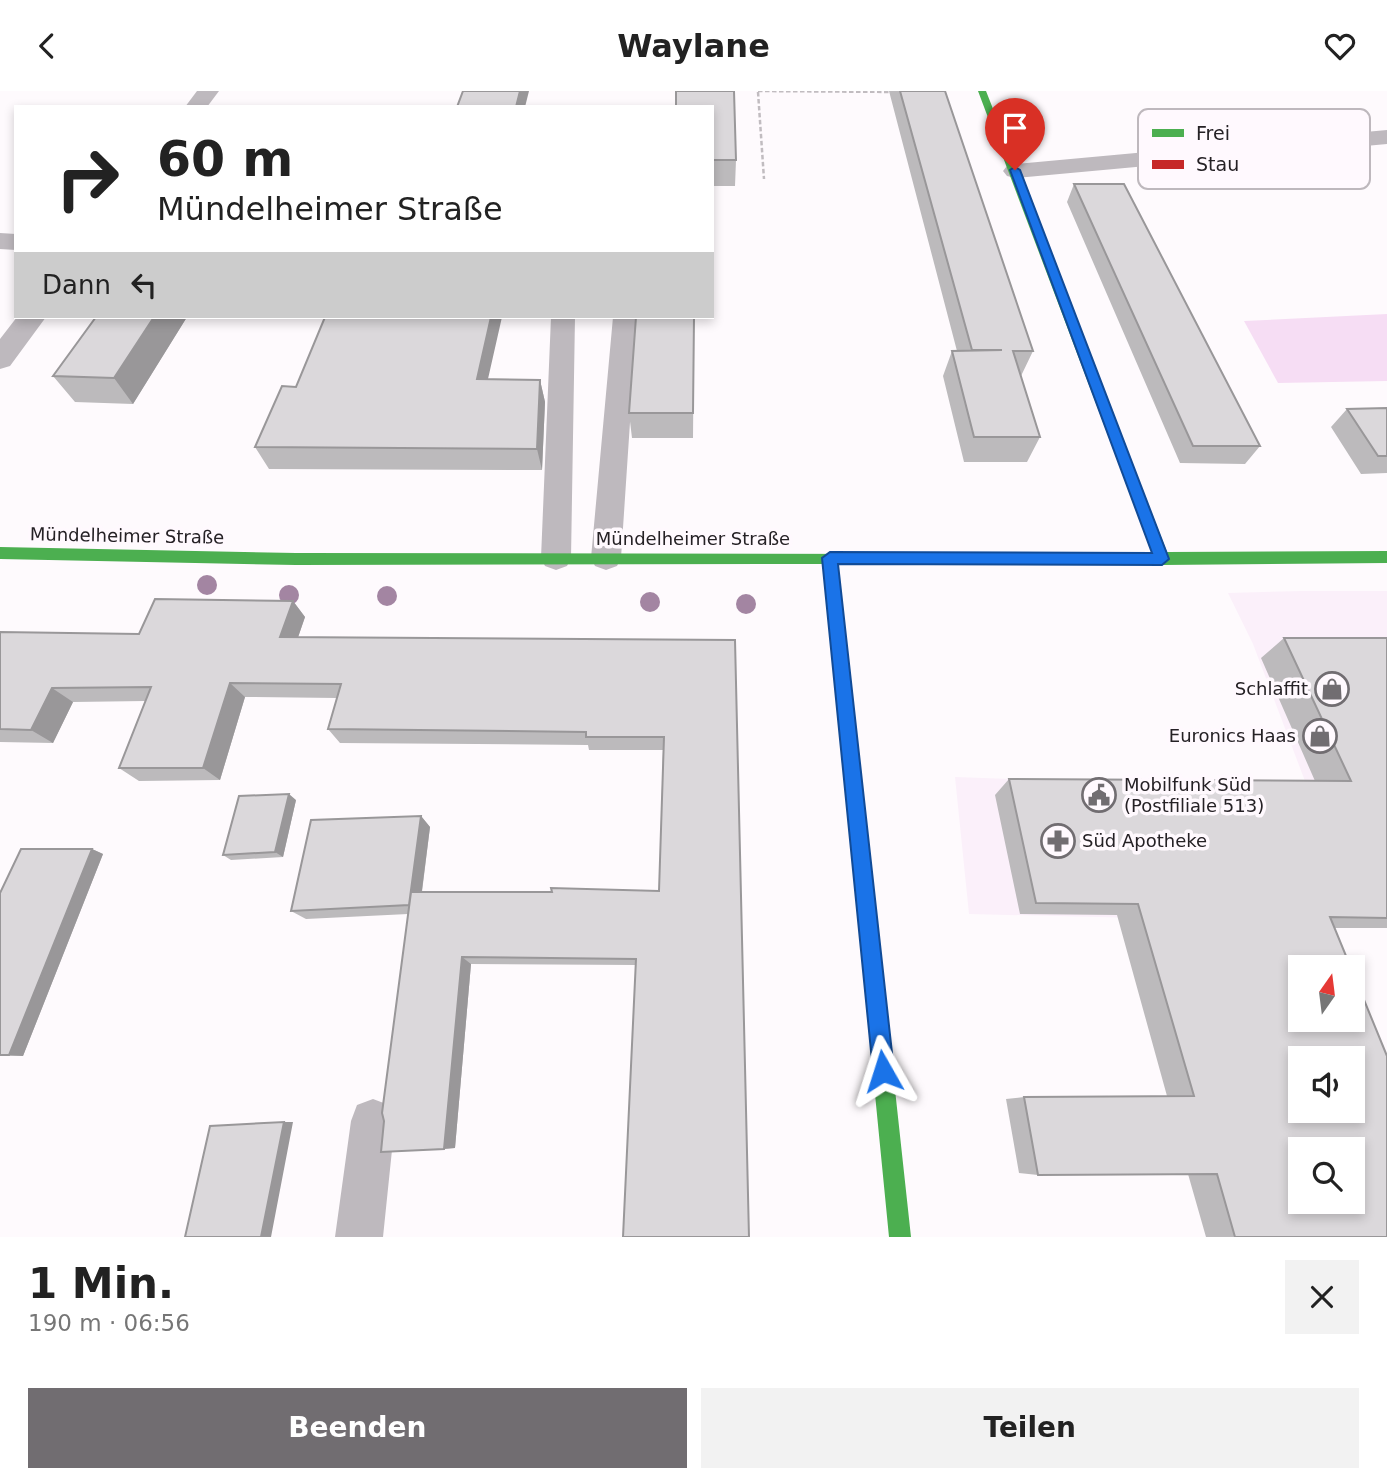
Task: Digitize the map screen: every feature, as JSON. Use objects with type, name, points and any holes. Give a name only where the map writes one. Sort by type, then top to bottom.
[{"type":"street","points":[[982,91],[1015,170],[1162,559]]},
{"type":"street","points":[[1015,170],[1138,159]]},
{"type":"street","points":[[0,359],[30,319]]},
{"type":"street","name":"Mündelheimer Straße","points":[[0,553],[296,559],[1387,557]]},
{"type":"street","points":[[830,558],[900,1237]]},
{"type":"lane","points":[[556,558],[564,319]]},
{"type":"lane","points":[[606,558],[625,319]]},
{"type":"lane","points":[[359,1237],[373,1121]]},
{"type":"path","points":[[764,179],[758,91],[901,92]]},
{"type":"shaded area","points":[[1387,314],[1387,381],[1278,383],[1244,321]]},
{"type":"shaded area","points":[[1387,591],[1387,924],[969,914],[955,777],[1308,789],[1253,644],[1228,593]]},
{"type":"building","points":[[463,91],[520,91],[516,105],[458,105]]},
{"type":"building","points":[[676,91],[734,91],[736,160],[714,160],[714,105],[676,105]]},
{"type":"building","points":[[900,91],[945,91],[1033,351],[1013,351],[1040,437],[974,437],[952,351],[1002,350],[972,350]]},
{"type":"building","points":[[1074,184],[1124,184],[1260,446],[1193,446]]},
{"type":"building","points":[[95,319],[153,319],[114,378],[53,376]]},
{"type":"building","points":[[324,319],[491,319],[477,379],[540,380],[537,449],[255,447],[282,386],[296,387]]},
{"type":"building","points":[[636,319],[694,319],[693,413],[629,413]]},
{"type":"building","points":[[1387,408],[1387,456],[1378,456],[1347,409]]},
{"type":"building","points":[[155,599],[293,601],[280,637],[735,640],[749,1237],[623,1237],[636,959],[462,957],[444,1149],[381,1152],[384,1121],[382,1113],[411,892],[552,892],[551,888],[659,891],[664,737],[586,737],[586,732],[328,729],[341,684],[230,683],[203,768],[119,768],[151,687],[52,688],[31,730],[0,729],[0,632],[139,634]]},
{"type":"building","points":[[1284,638],[1387,638],[1387,918],[1330,917],[1346,955],[1288,955],[1288,1033],[1365,1033],[1365,1002],[1387,1056],[1387,1237],[1235,1237],[1217,1174],[1038,1175],[1024,1097],[1194,1096],[1138,904],[1036,903],[1009,779],[1351,781]]},
{"type":"building","points":[[289,794],[275,852],[223,855],[239,796]]},
{"type":"building","points":[[421,816],[409,905],[291,911],[311,820]]},
{"type":"building","points":[[21,849],[92,849],[9,1055],[0,1055],[0,893]]},
{"type":"building","points":[[284,1122],[261,1237],[185,1237],[210,1126]]},
{"type":"traffic: fast","points":[[982,91],[1162,559]]},
{"type":"traffic: fast","points":[[0,553],[296,559],[895,558]]},
{"type":"traffic: fast","points":[[1076,558],[1387,557]]},
{"type":"traffic: fast","points":[[830,558],[900,1237]]},
{"type":"traffic: jam","points":[[895,558],[1076,558]]},
{"type":"place","name":"Schlaffit","points":[[1332,689]]},
{"type":"place","name":"Euronics Haas","points":[[1320,736]]},
{"type":"place","name":"Mobilfunk Süd (Postfiliale 513)","points":[[1099,795]]},
{"type":"place","name":"Süd Apotheke","points":[[1058,841]]},
{"type":"route","points":[[883,1071],[830,558],[1162,559],[1015,170]]}]
